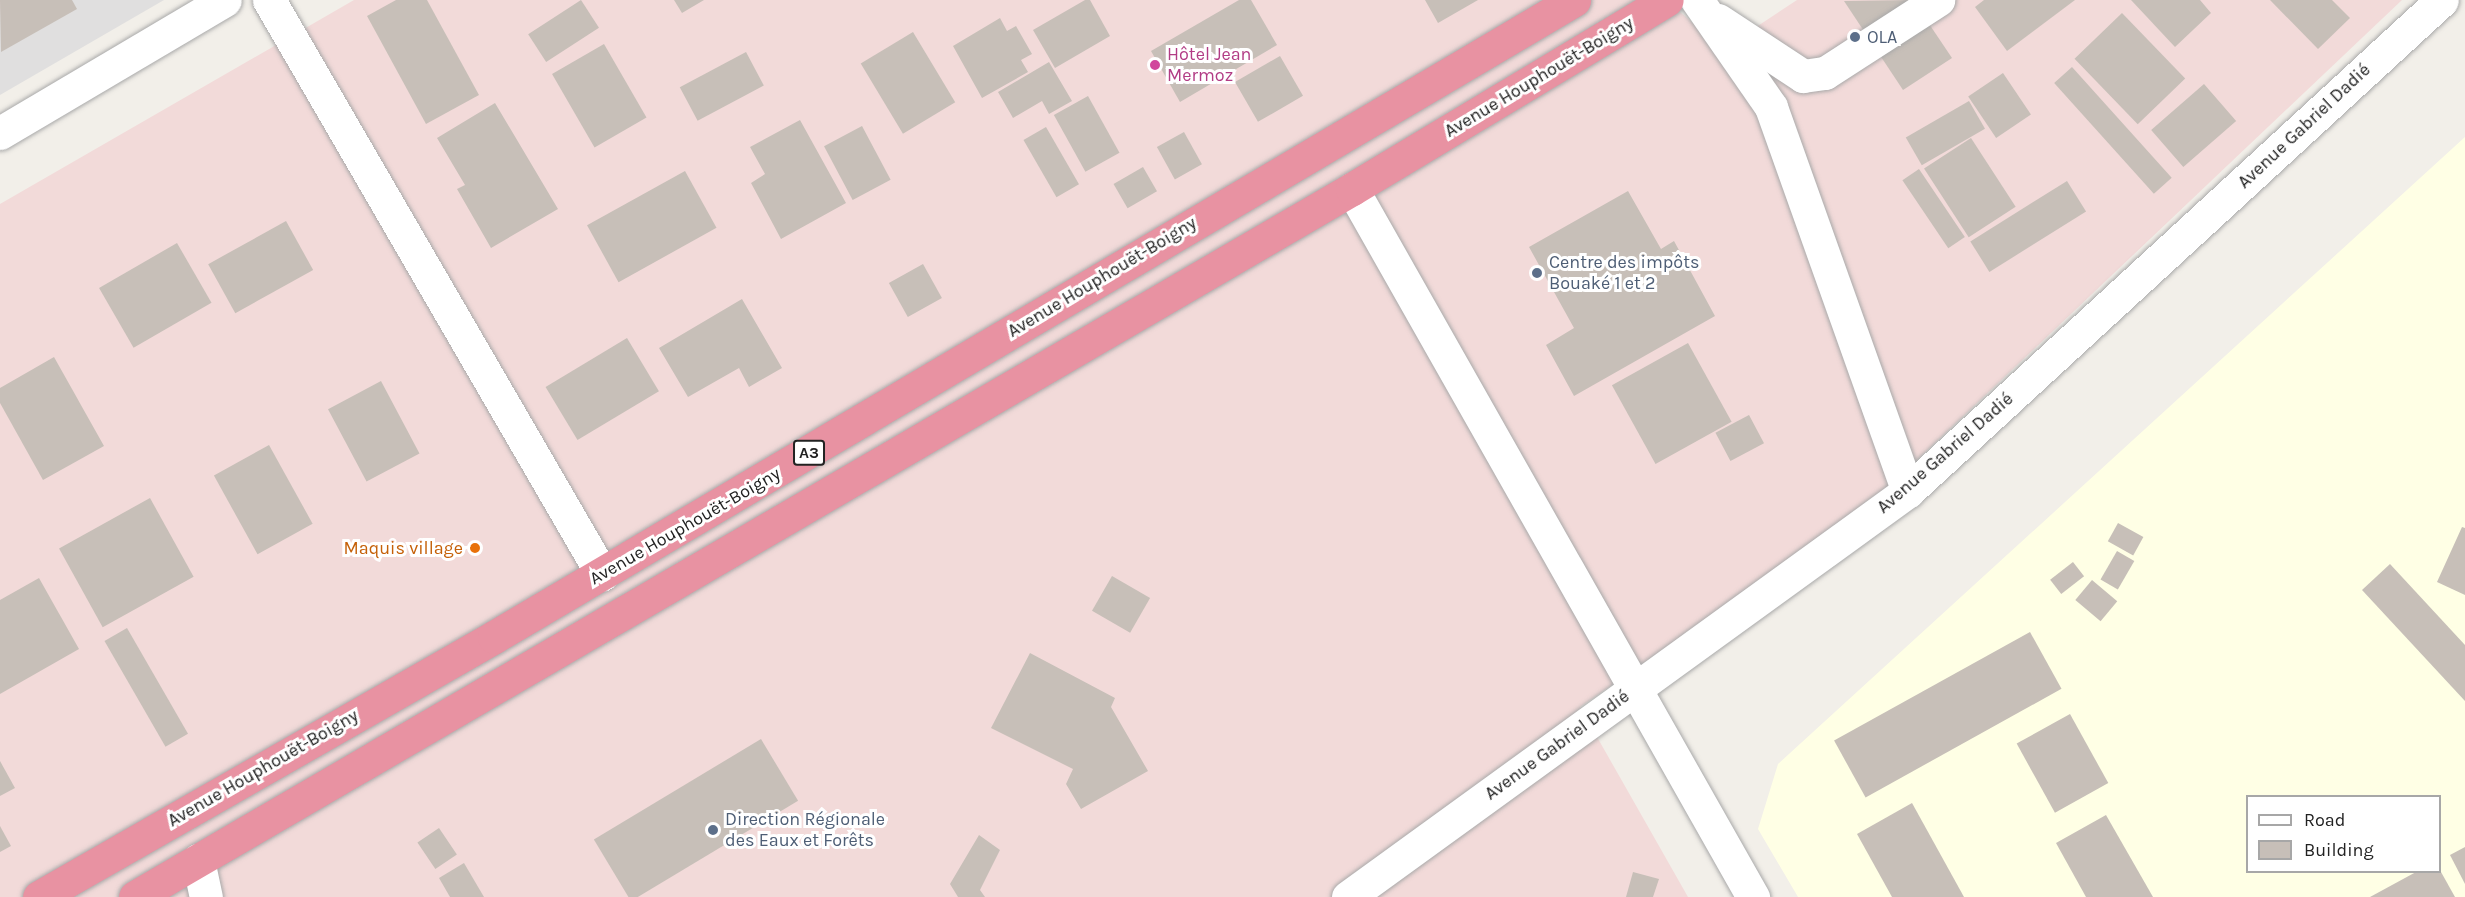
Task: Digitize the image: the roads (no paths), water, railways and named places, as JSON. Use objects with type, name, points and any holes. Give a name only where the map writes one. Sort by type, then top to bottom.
[{"type":"highway","name":"Avenue Houphouët-Boigny","points":[[39,897],[602,574],[1574,0]]},
{"type":"highway","name":"Avenue Houphouët-Boigny","points":[[135,897],[1352,189],[1667,0]]},
{"type":"street","points":[[0,133],[225,0]]},
{"type":"street","points":[[269,0],[602,574]]},
{"type":"street","points":[[1701,5],[1803,76],[1825,74],[1938,0]]},
{"type":"street","name":"Avenue Gabriel Dadié","points":[[1348,897],[1908,491],[2442,0]]},
{"type":"street","points":[[1701,5],[1771,107],[1908,491]]},
{"type":"street","points":[[1352,189],[1753,897]]},
{"type":"street","points":[[198,860],[206,897]]},
{"type":"place","name":"OLA","points":[[1855,37]]},
{"type":"place","name":"Hôtel Jean Mermoz","points":[[1155,65]]},
{"type":"place","name":"Centre des impôts Bouaké 1 et 2","points":[[1537,273]]},
{"type":"place","name":"Maquis village","points":[[475,548]]},
{"type":"place","name":"Direction Régionale des Eaux et Forêts","points":[[713,830]]}]
